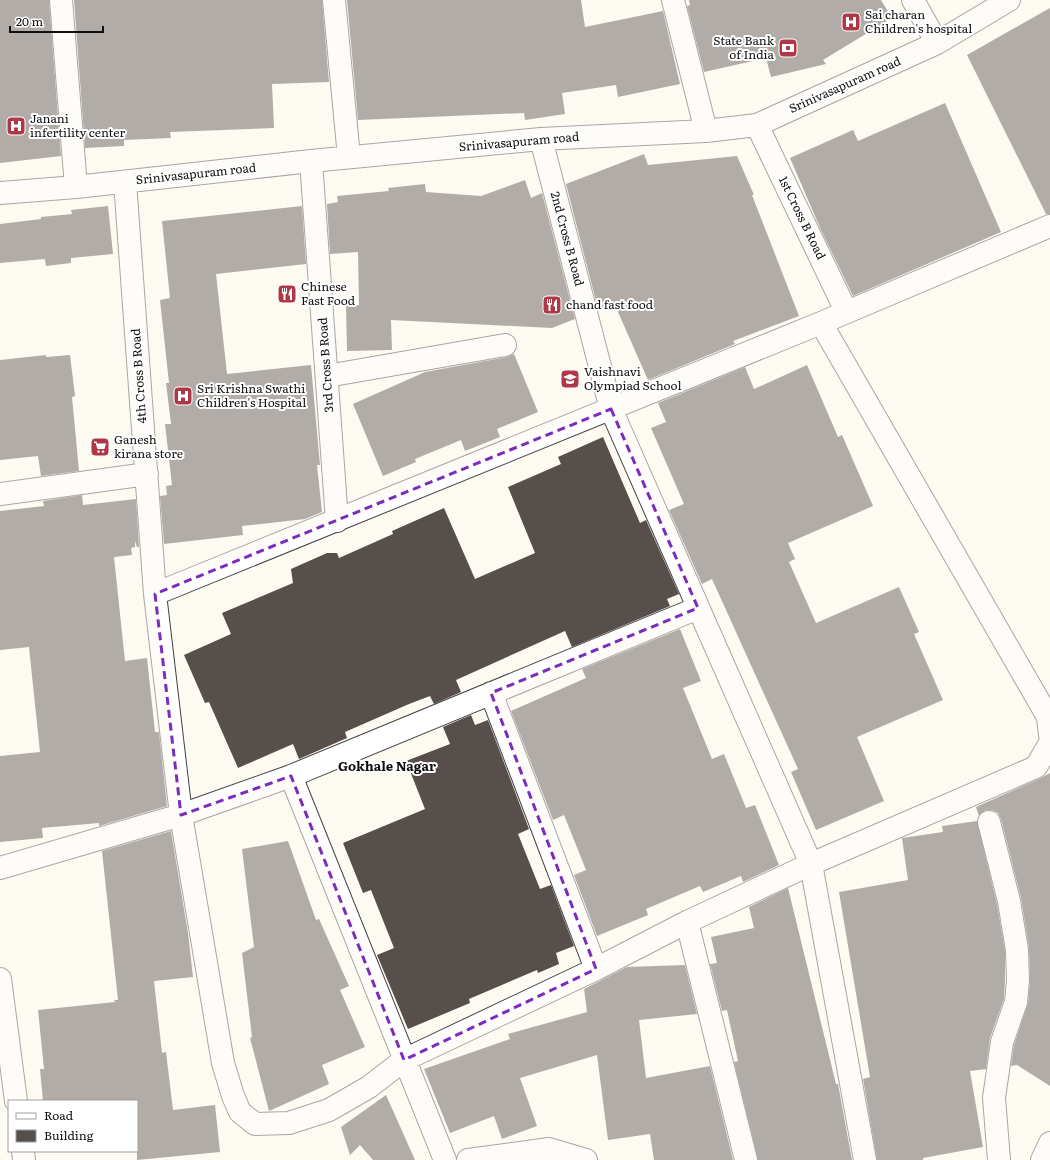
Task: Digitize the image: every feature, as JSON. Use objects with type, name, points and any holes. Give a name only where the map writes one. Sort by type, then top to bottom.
[{"type":"street","points":[[61,0],[76,187]]},
{"type":"street","points":[[334,0],[349,158]]},
{"type":"street","points":[[673,0],[706,131]]},
{"type":"street","points":[[913,0],[938,43]]},
{"type":"street","name":"Srinivasapuram road","points":[[0,193],[76,187],[311,161],[541,139],[706,131],[757,125],[938,43],[1009,0]]},
{"type":"street","name":"1st Cross B Road","points":[[757,125],[846,311]]},
{"type":"street","name":"2nd Cross B Road","points":[[541,139],[611,409],[811,864],[865,1160]]},
{"type":"street","name":"3rd Cross B Road","points":[[311,161],[337,521]]},
{"type":"street","name":"4th Cross B Road","points":[[125,182],[155,594],[180,815],[223,1062],[233,1096],[240,1112],[255,1124],[289,1123],[329,1110],[369,1086],[404,1060],[596,969],[687,922],[811,864],[1036,767],[1050,743]]},
{"type":"street","points":[[155,594],[821,323],[846,311],[1050,226]]},
{"type":"street","points":[[821,323],[1048,717],[1050,735]]},
{"type":"street","points":[[327,376],[505,345]]},
{"type":"street","points":[[0,494],[146,474]]},
{"type":"street","points":[[0,868],[180,815],[291,776],[698,608]]},
{"type":"street","points":[[491,693],[596,969]]},
{"type":"street","points":[[291,776],[445,1160]]},
{"type":"street","points":[[989,822],[1009,901],[1017,950],[1018,980],[1016,1002],[1002,1042],[994,1098],[999,1160]]},
{"type":"street","points":[[687,922],[746,1160]]},
{"type":"street","points":[[0,979],[10,1095]]},
{"type":"street","points":[[1043,1160],[1050,1143]]},
{"type":"street","points":[[468,1160],[549,1149],[586,1160]]},
{"type":"street","points":[[1043,1160],[1050,1157]]},
{"type":"highlighted area","points":[[611,409],[698,608],[491,693],[596,969],[404,1060],[291,776],[181,815],[155,594]]},
{"type":"building","points":[[0,0],[49,0],[61,156],[0,163]]},
{"type":"building","points":[[74,0],[322,0],[329,82],[272,84],[274,128],[170,132],[171,138],[124,140],[124,146],[85,148]]},
{"type":"building","points":[[347,0],[581,0],[585,27],[663,11],[680,84],[618,97],[616,85],[562,93],[565,114],[525,120],[524,113],[358,120]]},
{"type":"building","points":[[689,0],[881,0],[892,18],[823,60],[826,64],[771,77],[766,58],[704,72],[687,6],[690,5]]},
{"type":"building","points":[[1050,8],[1050,214],[1046,214],[967,55]]},
{"type":"building","points":[[945,103],[1001,232],[853,296],[821,230],[790,158],[853,130],[858,141]]},
{"type":"building","points":[[644,154],[648,165],[737,156],[754,195],[752,195],[799,316],[733,341],[735,344],[648,380],[614,303],[598,309],[566,184]]},
{"type":"building","points":[[525,180],[531,198],[542,193],[575,319],[552,328],[391,320],[392,350],[347,351],[346,306],[359,305],[358,252],[330,254],[327,204],[338,202],[337,196],[389,191],[388,188],[425,184],[426,192],[481,196]]},
{"type":"building","points":[[108,206],[113,254],[71,258],[71,263],[46,266],[45,259],[0,263],[0,224],[41,219],[41,217],[72,214],[71,210]]},
{"type":"building","points":[[302,206],[306,264],[216,274],[227,374],[311,365],[320,465],[317,465],[322,512],[305,519],[242,526],[243,535],[164,544],[160,496],[167,495],[166,486],[172,485],[165,424],[171,424],[166,383],[169,383],[160,300],[170,298],[162,221]]},
{"type":"building","points":[[514,354],[538,412],[497,429],[500,437],[465,451],[461,440],[415,459],[416,462],[383,476],[353,404],[425,372],[507,357]]},
{"type":"building","points":[[46,355],[46,357],[70,355],[75,396],[72,397],[79,471],[41,476],[38,456],[0,460],[0,360]]},
{"type":"building","points":[[807,365],[838,437],[842,435],[873,506],[788,543],[795,559],[789,562],[816,623],[899,587],[919,632],[914,634],[943,700],[857,737],[884,801],[816,830],[791,772],[798,769],[712,579],[702,584],[669,510],[684,504],[651,428],[666,422],[658,403],[745,367],[754,389]]},
{"type":"building","points":[[603,437],[640,523],[646,520],[679,594],[667,599],[670,606],[572,647],[565,631],[456,680],[461,692],[434,704],[430,696],[409,704],[345,732],[347,738],[299,759],[293,744],[238,768],[209,702],[205,703],[184,655],[231,634],[222,613],[293,583],[291,569],[327,553],[337,553],[339,558],[393,534],[392,531],[444,508],[475,579],[535,553],[508,487],[561,464],[558,457]]},
{"type":"building","points":[[82,495],[83,505],[136,499],[139,547],[137,547],[135,541],[135,547],[131,548],[132,555],[114,557],[125,661],[147,658],[155,732],[159,732],[167,806],[99,826],[99,823],[42,828],[43,838],[0,842],[0,756],[40,752],[29,647],[0,650],[0,511],[44,506],[43,501]]},
{"type":"building","points":[[680,629],[701,681],[683,688],[712,759],[724,754],[746,808],[755,805],[779,865],[743,882],[741,876],[703,892],[700,886],[646,909],[648,915],[597,936],[574,875],[586,870],[564,815],[553,820],[511,711],[586,678],[582,669]]},
{"type":"building","points":[[471,715],[475,725],[488,720],[529,829],[518,834],[540,889],[551,885],[574,946],[556,953],[559,964],[538,973],[537,970],[469,999],[470,1003],[408,1029],[377,955],[394,948],[371,890],[363,893],[343,843],[425,809],[406,761],[450,744],[443,727]]},
{"type":"building","points":[[1050,773],[1050,1086],[1017,1065],[1011,1066],[1014,1045],[1028,1003],[1030,980],[1029,948],[1021,898],[1001,819],[998,813],[992,810],[986,810],[979,816],[976,807]]},
{"type":"building","points":[[977,821],[997,904],[1005,951],[1004,999],[990,1038],[986,1069],[970,1071],[983,1147],[923,1158],[923,1160],[877,1160],[863,1079],[870,1077],[839,892],[908,880],[902,838],[943,832],[942,826]]},
{"type":"building","points":[[171,831],[188,933],[193,977],[154,981],[162,1053],[166,1052],[173,1110],[215,1105],[220,1152],[137,1160],[138,1100],[43,1100],[40,1069],[44,1069],[38,1010],[115,1002],[114,1000],[118,1000],[102,851]]},
{"type":"building","points":[[288,841],[316,920],[319,919],[349,986],[340,990],[365,1047],[322,1065],[329,1084],[269,1111],[250,1038],[252,1037],[242,953],[254,947],[242,849]]},
{"type":"building","points":[[788,888],[836,1084],[838,1084],[852,1160],[758,1160],[734,1062],[738,1061],[727,1010],[722,1011],[710,964],[717,963],[711,937],[754,928],[749,907]]},
{"type":"building","points":[[685,965],[697,1014],[639,1020],[646,1078],[710,1066],[733,1160],[654,1160],[650,1134],[608,1140],[597,1055],[520,1078],[537,1126],[502,1139],[494,1116],[450,1133],[424,1069],[510,1039],[508,1034],[587,1012],[584,989],[627,967]]},
{"type":"building","points":[[386,1095],[415,1160],[373,1160],[360,1145],[350,1155],[341,1127]]},
{"type":"place","name":"Sai charan Children's hospital","points":[[851,22]]},
{"type":"place","name":"State Bank of India","points":[[788,48]]},
{"type":"place","name":"Janani infertility center","points":[[16,126]]},
{"type":"place","name":"Chinese Fast Food","points":[[287,294]]},
{"type":"place","name":"chand fast food","points":[[552,305]]},
{"type":"place","name":"Vaishnavi Olympiad School","points":[[570,379]]},
{"type":"place","name":"Sri Krishna Swathi Children's Hospital","points":[[183,396]]},
{"type":"place","name":"Ganesh kirana store","points":[[100,447]]},
{"type":"district","name":"Gokhale Nagar","points":[[387,766]]}]
